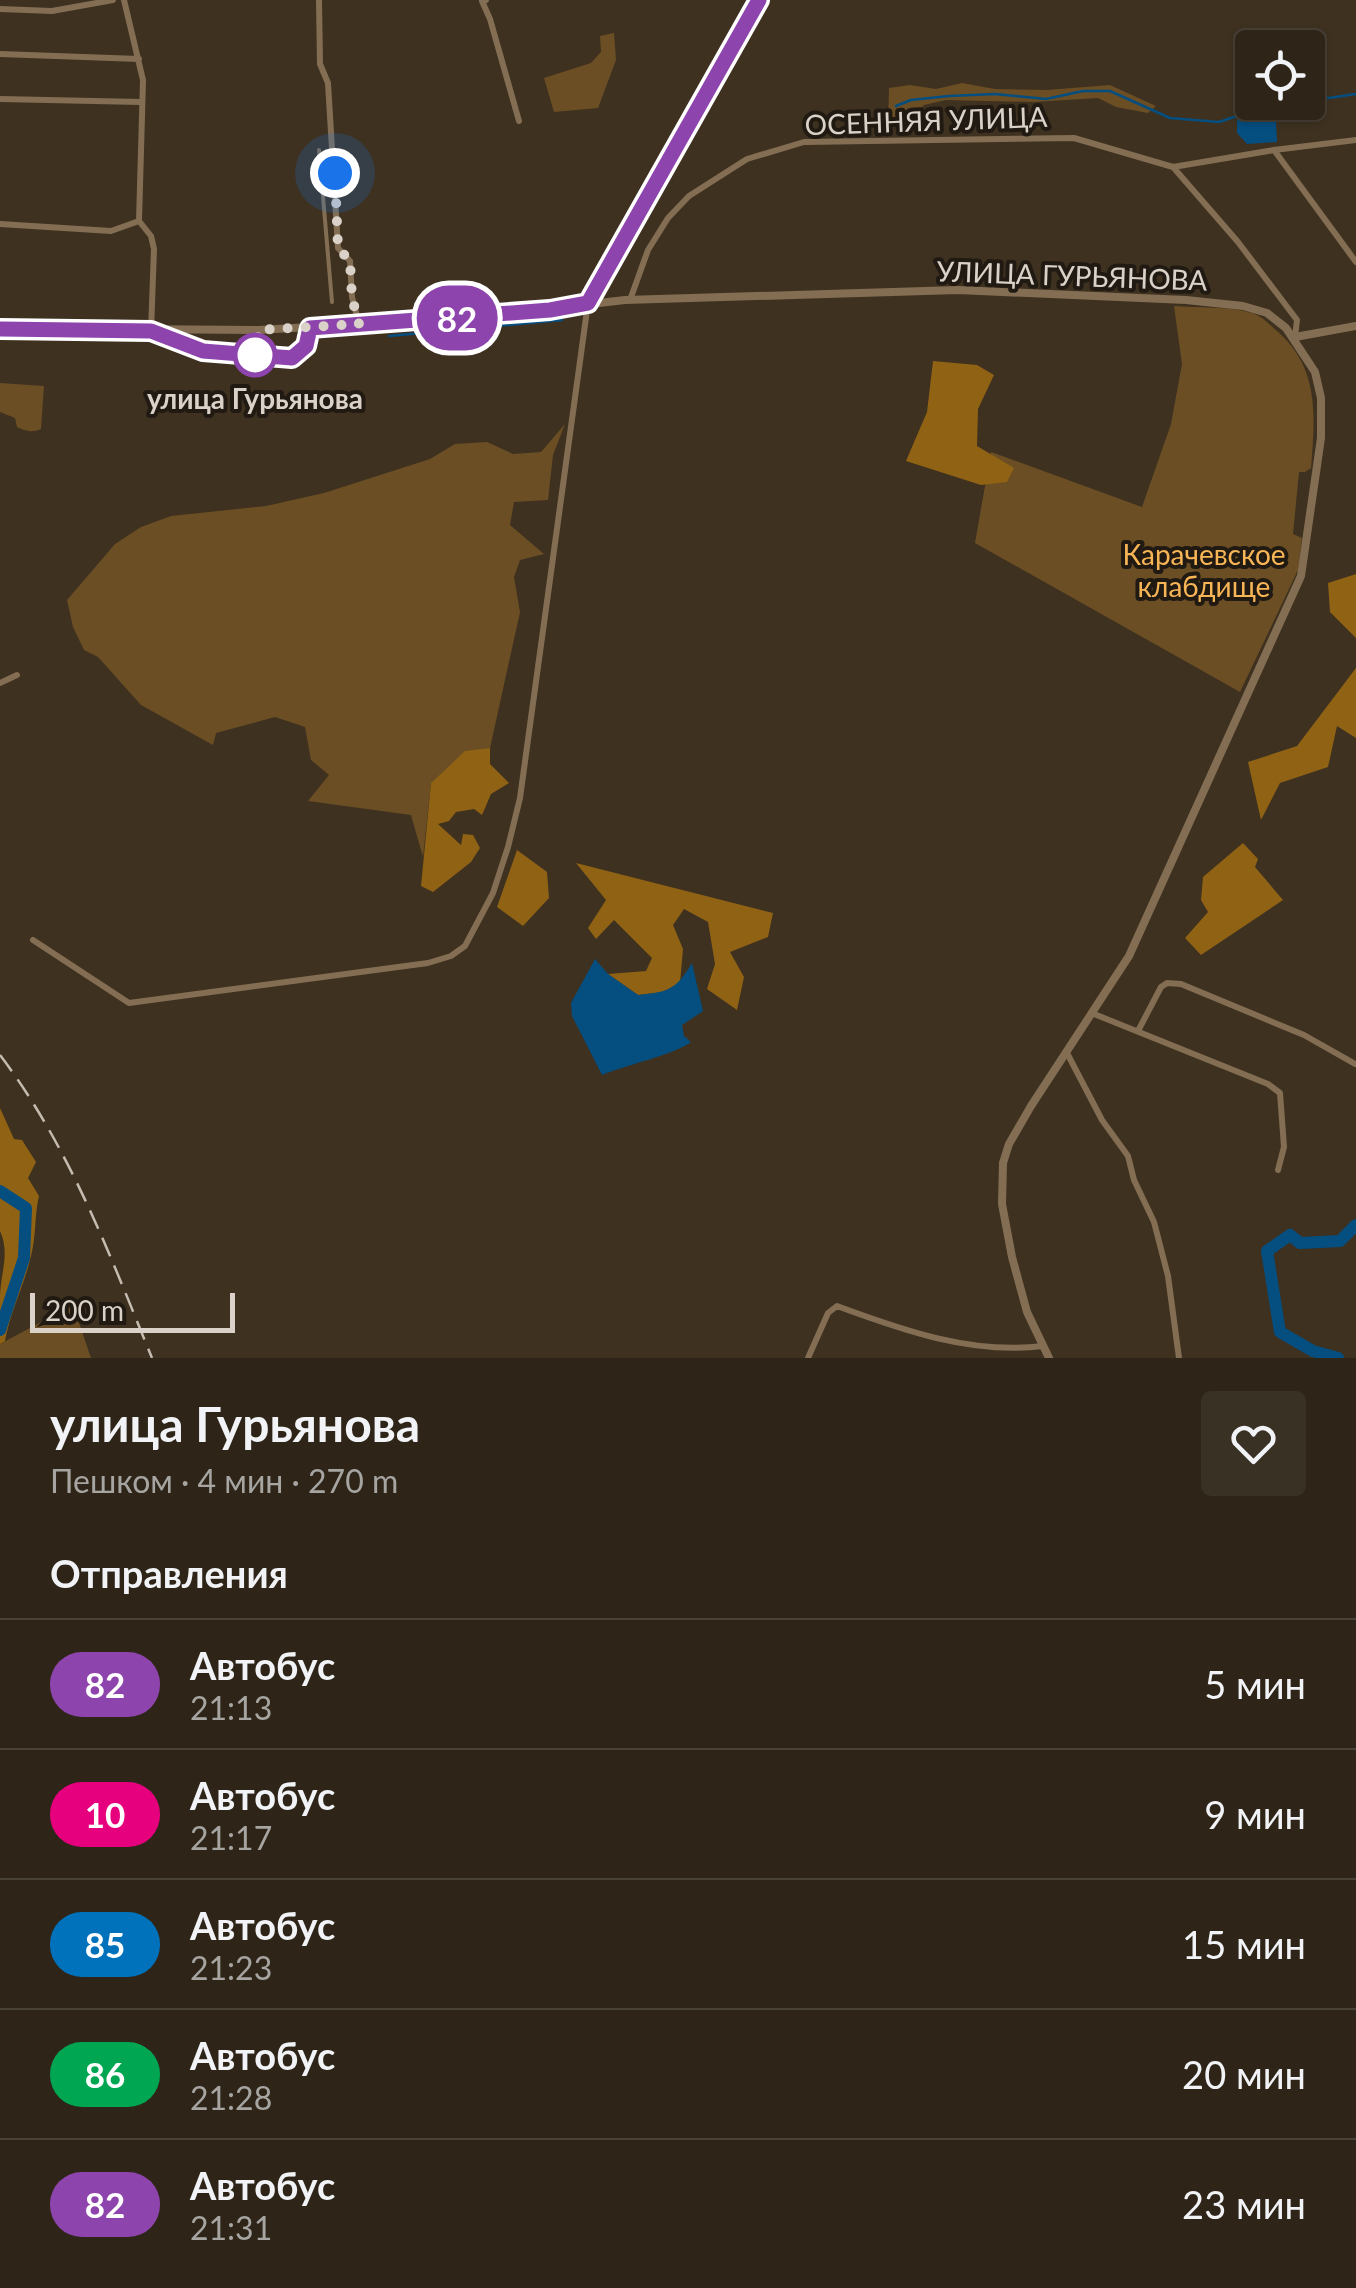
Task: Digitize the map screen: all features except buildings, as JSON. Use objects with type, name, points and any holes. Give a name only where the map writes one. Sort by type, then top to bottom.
[{"type":"main road","points":[[588,303],[759,0]]},
{"type":"street","points":[[0,9],[52,11],[113,0]]},
{"type":"street","points":[[124,0],[143,80],[139,221],[151,236],[154,249],[151,331]]},
{"type":"street","points":[[319,0],[320,64],[328,83],[338,248],[350,261],[352,298],[359,324]]},
{"type":"street","points":[[486,0],[482,1],[519,121]]},
{"type":"street","points":[[0,54],[139,58]]},
{"type":"street","points":[[0,99],[141,102]]},
{"type":"street","name":"ОСЕННЯЯ УЛИЦА","points":[[630,300],[648,250],[688,196],[746,159],[804,142],[1074,138],[1173,167],[1356,140]]},
{"type":"street","points":[[319,150],[332,302]]},
{"type":"street","points":[[1274,150],[1356,262]]},
{"type":"street","points":[[1050,1358],[1027,1312],[1012,1257],[1000,1183],[1009,1144],[1129,956],[1301,576],[1310,531],[1322,412],[1315,372],[1295,336],[1297,320],[1238,242],[1173,167]]},
{"type":"street","points":[[0,224],[111,231],[139,221]]},
{"type":"street","name":"УЛИЦА ГУРЬЯНОВА","points":[[0,328],[259,330],[550,310],[630,300],[958,290],[1186,300],[1255,308],[1295,336]]},
{"type":"street","points":[[33,940],[129,1003],[428,964],[464,946],[493,893],[520,798],[588,303]]},
{"type":"street","points":[[1295,336],[1356,326]]},
{"type":"street","points":[[0,683],[17,675]]},
{"type":"street","points":[[1138,1032],[1160,987],[1181,984],[1304,1035],[1355,1064]]},
{"type":"street","points":[[1094,1014],[1280,1092],[1284,1147],[1278,1170]]},
{"type":"street","points":[[1067,1052],[1102,1120],[1128,1156],[1134,1180],[1154,1222],[1168,1276],[1179,1358]]},
{"type":"street","points":[[808,1358],[828,1314],[837,1306],[926,1338],[1026,1348],[1043,1346]]},
{"type":"green space","points":[[614,33],[616,60],[598,108],[554,112],[544,78],[591,63],[601,52],[600,36]]},
{"type":"green space","points":[[962,83],[995,89],[1047,90],[1110,85],[1156,106],[1148,113],[1116,107],[1098,98],[1034,102],[946,100],[924,105],[903,125],[888,125],[889,88],[910,85],[936,89]]},
{"type":"green space","name":"Карачевское клабдище","points":[[1174,306],[1233,309],[1259,316],[1291,345],[1308,377],[1312,394],[1311,468],[1299,472],[1293,534],[1302,538],[1298,570],[1240,692],[975,543],[991,452],[1142,507],[1171,424],[1182,364]]},
{"type":"green space","points":[[0,383],[44,386],[41,429],[17,427],[15,418],[0,412]]},
{"type":"green space","points":[[565,424],[553,455],[548,500],[514,502],[510,525],[544,554],[520,560],[514,577],[520,612],[490,748],[465,752],[431,783],[423,857],[411,815],[308,801],[329,775],[311,760],[305,727],[275,717],[216,733],[213,745],[141,705],[98,657],[84,650],[73,627],[67,600],[115,544],[141,527],[171,516],[266,506],[324,493],[430,459],[455,444],[487,442],[513,454],[541,452]]},
{"type":"green space","points":[[73,1305],[91,1358],[0,1358],[0,1344]]},
{"type":"shaded area","points":[[933,361],[977,365],[994,375],[978,409],[977,446],[1014,468],[1007,482],[981,485],[906,461],[927,412]]},
{"type":"shaded area","points":[[1356,574],[1356,638],[1330,612],[1328,583]]},
{"type":"shaded area","points":[[1356,668],[1356,738],[1337,726],[1328,767],[1280,783],[1261,820],[1248,762],[1297,746]]},
{"type":"shaded area","points":[[490,748],[490,764],[509,783],[491,794],[482,815],[474,809],[456,812],[449,821],[438,824],[461,845],[463,834],[473,835],[480,848],[471,862],[433,892],[421,886],[431,783],[465,751]]},
{"type":"shaded area","points":[[1243,843],[1258,859],[1255,867],[1283,900],[1201,955],[1185,938],[1208,912],[1201,900],[1203,877]]},
{"type":"shaded area","points":[[517,850],[547,872],[549,898],[523,926],[497,907]]},
{"type":"shaded area","points":[[576,863],[773,913],[768,937],[730,952],[744,977],[737,1010],[707,989],[715,964],[708,922],[684,909],[673,925],[683,949],[680,983],[663,992],[638,995],[608,974],[646,971],[652,958],[614,920],[596,939],[588,928],[606,900]]},
{"type":"shaded area","points":[[0,1108],[14,1139],[22,1140],[36,1162],[28,1178],[39,1196],[31,1258],[5,1341],[0,1344],[5,1255],[0,1231]]},
{"type":"water","points":[[1237,120],[1276,120],[1277,142],[1247,144],[1237,133]]},
{"type":"water","points":[[595,959],[608,974],[638,995],[670,988],[692,963],[703,1011],[682,1025],[684,1036],[691,1042],[602,1075],[572,1016],[571,1003]]},
{"type":"waterway","points":[[896,106],[911,100],[949,96],[995,94],[1046,99],[1083,91],[1110,91],[1170,118],[1219,122],[1235,117]]},
{"type":"waterway","points":[[1325,99],[1356,94]]},
{"type":"waterway","points":[[389,336],[562,320]]},
{"type":"waterway","points":[[0,1191],[26,1208],[24,1258],[0,1330]]},
{"type":"waterway","points":[[1338,1358],[1313,1351],[1280,1332],[1267,1251],[1290,1235],[1300,1243],[1340,1241],[1356,1225]]},
{"type":"railway","points":[[0,1055],[67,1163],[152,1358]]},
{"type":"bus line","name":"82","points":[[0,329],[151,331],[203,351],[292,358],[306,346],[310,328],[550,310],[588,303],[759,0]]},
{"type":"place","name":"улица Гурьянова","points":[[255,355]]},
{"type":"route","points":[[255,355],[259,330],[359,324],[352,298],[350,261],[338,248],[335,173]]}]
